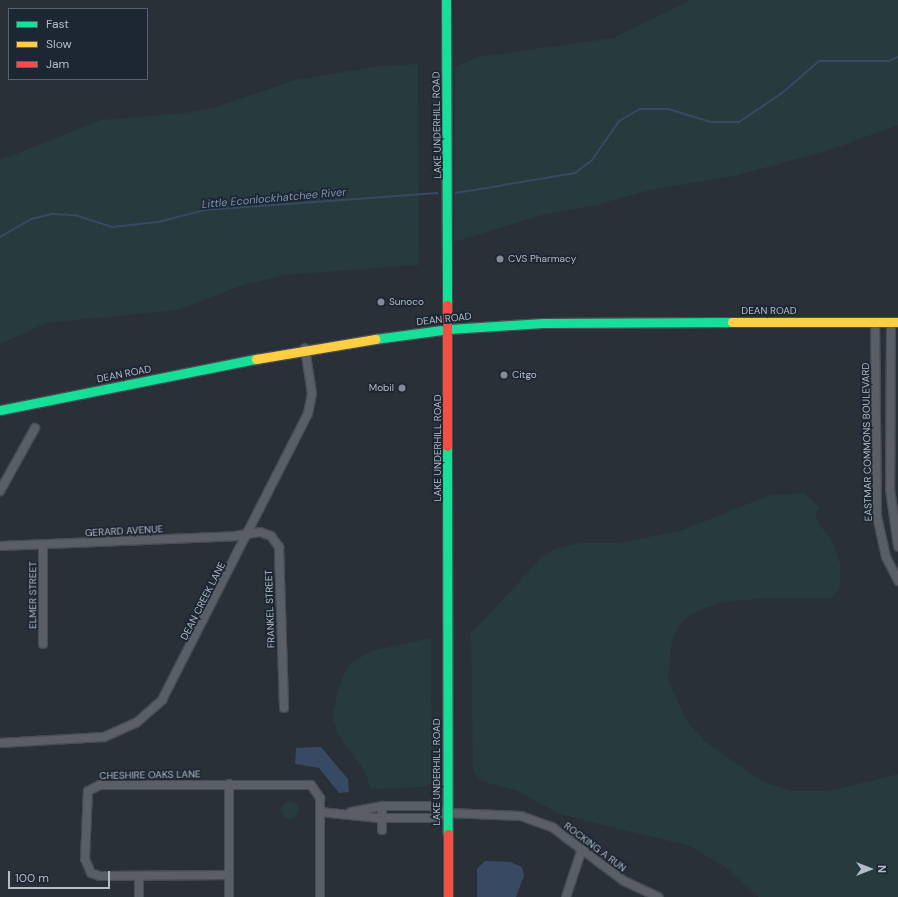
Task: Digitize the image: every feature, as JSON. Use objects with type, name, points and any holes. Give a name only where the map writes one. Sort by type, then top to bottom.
[{"type":"street","name":"LAKE UNDERHILL ROAD","points":[[446,0],[449,328],[448,897]]},
{"type":"street","name":"DEAN ROAD","points":[[0,410],[305,349],[449,328],[550,323],[895,323]]},
{"type":"street","name":"EASTMAR COMMONS BOULEVARD","points":[[875,323],[877,516],[886,557],[898,581]]},
{"type":"street","points":[[895,323],[890,489],[898,546]]},
{"type":"street","name":"DEAN CREEK LANE","points":[[0,743],[98,738],[123,731],[148,715],[173,682],[310,408],[312,393],[305,349]]},
{"type":"street","points":[[0,490],[35,428]]},
{"type":"street","name":"GERARD AVENUE","points":[[0,546],[43,546],[248,533]]},
{"type":"street","name":"FRANKEL STREET","points":[[248,533],[265,533],[275,539],[279,548],[284,708]]},
{"type":"street","name":"ELMER STREET","points":[[43,546],[43,644]]},
{"type":"street","points":[[229,784],[229,897]]},
{"type":"street","name":"CHESHIRE OAKS LANE","points":[[229,875],[97,875],[87,868],[84,800],[90,789],[100,785],[309,785],[318,793],[320,812],[320,897]]},
{"type":"street","points":[[382,806],[382,830]]},
{"type":"street","name":"ROCKING A RUN","points":[[320,812],[348,812],[382,806],[433,806],[448,813]]},
{"type":"street","name":"ROCKING A RUN","points":[[348,812],[382,818],[432,818],[448,813],[524,817],[552,827],[629,884],[658,897]]},
{"type":"street","points":[[566,897],[582,849]]},
{"type":"street","points":[[139,876],[139,897]]},
{"type":"green space","points":[[691,0],[898,0],[898,125],[826,151],[734,176],[646,191],[596,205],[542,215],[454,242],[455,67],[478,57],[613,38]]},
{"type":"green space","points":[[418,64],[419,265],[285,275],[243,285],[178,310],[47,323],[0,344],[0,160],[101,120],[185,113],[216,107],[295,80],[379,66]]},
{"type":"green space","points":[[804,493],[820,509],[815,513],[819,524],[834,544],[840,564],[840,587],[832,598],[768,598],[724,602],[698,610],[680,624],[672,639],[668,680],[686,720],[704,741],[763,782],[792,791],[829,791],[898,774],[898,897],[759,897],[725,867],[690,846],[559,814],[518,791],[481,781],[473,770],[471,633],[540,560],[554,549],[579,543],[620,543],[683,530],[770,495]]},
{"type":"green space","points":[[431,638],[432,783],[425,787],[371,789],[365,771],[338,735],[332,715],[342,678],[350,664],[371,651]]},
{"type":"green space","points":[[286,801],[294,801],[299,806],[297,817],[294,819],[286,819],[281,814],[281,806]]},
{"type":"water","points":[[321,747],[348,779],[349,792],[339,793],[319,768],[295,764],[296,748]]},
{"type":"water","points":[[485,861],[510,862],[522,867],[524,876],[516,897],[477,897],[477,869]]},
{"type":"waterway","name":"Little Econlockhatchee River","points":[[456,193],[575,173],[592,160],[619,121],[640,109],[668,109],[711,122],[739,122],[782,93],[819,61],[889,61],[898,57]]},
{"type":"waterway","name":"Little Econlockhatchee River","points":[[0,237],[31,219],[53,214],[75,215],[112,227],[158,222],[205,210],[437,193]]},
{"type":"traffic: fast","points":[[446,0],[447,305]]},
{"type":"traffic: fast","points":[[375,339],[449,329],[543,323],[732,322]]},
{"type":"traffic: fast","points":[[0,410],[256,359]]},
{"type":"traffic: fast","points":[[447,446],[448,834]]},
{"type":"traffic: slow","points":[[732,322],[898,322]]},
{"type":"traffic: slow","points":[[256,359],[375,339]]},
{"type":"traffic: jam","points":[[447,305],[447,446]]},
{"type":"traffic: jam","points":[[448,834],[448,897]]},
{"type":"place","name":"CVS Pharmacy","points":[[500,259]]},
{"type":"place","name":"Sunoco","points":[[381,302]]},
{"type":"place","name":"Citgo","points":[[504,375]]},
{"type":"place","name":"Mobil","points":[[402,388]]}]
